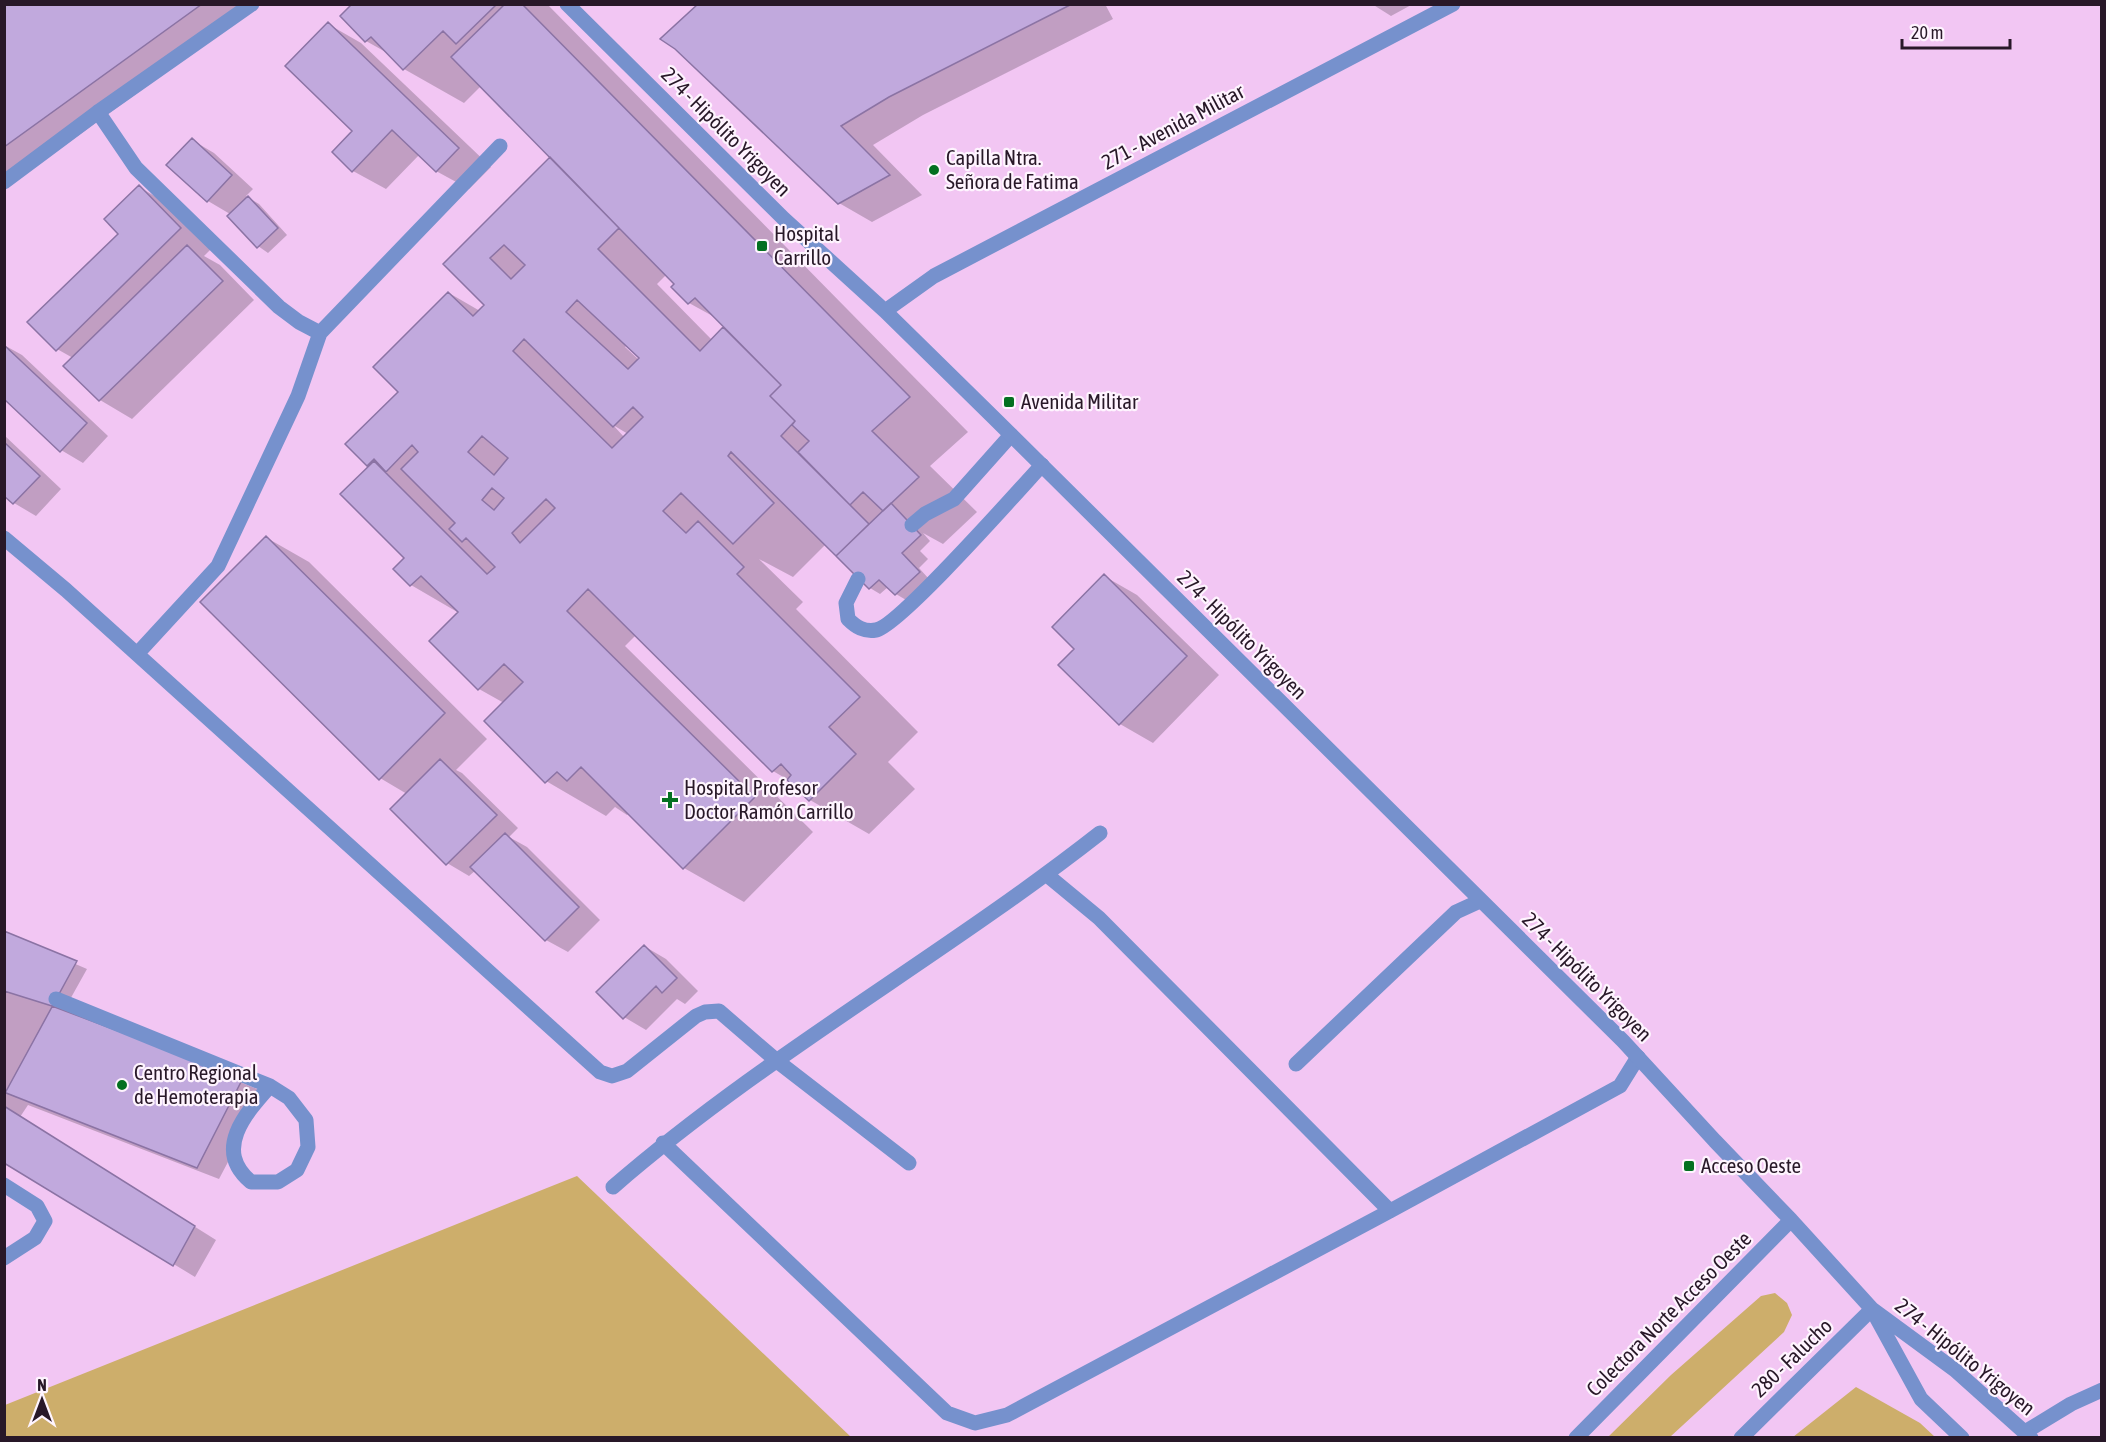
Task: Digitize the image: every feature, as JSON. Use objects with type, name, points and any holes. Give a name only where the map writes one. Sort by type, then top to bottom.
[{"type":"street","points":[[4,182],[98,112],[252,4]]},
{"type":"street","name":"274 - Hipólito Yrigoyen","points":[[567,4],[784,219],[885,311],[1042,465],[1638,1057],[1872,1309],[1954,1370],[2028,1435]]},
{"type":"street","name":"271 - Avenida Militar","points":[[885,311],[934,276],[1453,4]]},
{"type":"street","points":[[98,112],[136,168],[279,307],[299,322],[320,333]]},
{"type":"street","points":[[137,654],[218,566],[298,396],[320,333],[500,146]]},
{"type":"street","points":[[912,525],[925,514],[954,499],[1011,435]]},
{"type":"street","points":[[858,579],[846,603],[848,619],[860,629],[877,630],[893,621],[917,599],[1042,465]]},
{"type":"street","points":[[4,538],[137,654],[600,1072],[612,1076],[627,1071],[696,1016],[705,1012],[719,1011],[777,1061],[909,1163]]},
{"type":"street","points":[[613,1187],[663,1143],[777,1061],[1047,875],[1100,833]]},
{"type":"street","points":[[1047,875],[1099,918],[1390,1211]]},
{"type":"street","points":[[1296,1064],[1455,912],[1480,901]]},
{"type":"street","points":[[56,999],[270,1086],[289,1098],[306,1120],[308,1147],[297,1170],[278,1182],[251,1182],[234,1162],[234,1142],[246,1113],[270,1086]]},
{"type":"street","points":[[663,1143],[946,1413],[975,1423],[1007,1415],[1620,1086],[1638,1057]]},
{"type":"street","points":[[4,1185],[37,1206],[45,1221],[35,1238],[4,1258]]},
{"type":"street","name":"Colectora Norte Acceso Oeste","points":[[1576,1437],[1791,1220]]},
{"type":"street","name":"274 - Hipólito Yrigoyen","points":[[1872,1309],[1921,1399],[1962,1437]]},
{"type":"street","name":"280 - Falucho","points":[[1741,1437],[1872,1309]]},
{"type":"street","points":[[2028,1435],[2072,1404],[2102,1390]]},
{"type":"shaded area","points":[[577,1176],[851,1437],[5,1437],[5,1405]]},
{"type":"shaded area","points":[[1775,1293],[1787,1303],[1792,1315],[1784,1332],[1670,1437],[1608,1437],[1671,1375],[1761,1296]]},
{"type":"shaded area","points":[[1856,1387],[1920,1423],[1935,1437],[1793,1437]]},
{"type":"building","points":[[4,4],[202,4],[4,147]]},
{"type":"building","points":[[352,4],[497,4],[456,44],[443,31],[403,70],[371,37],[365,42],[340,16]]},
{"type":"building","points":[[505,4],[522,4],[910,397],[872,431],[919,477],[883,511],[863,492],[850,505],[798,452],[809,441],[792,425],[795,421],[770,396],[781,385],[695,298],[688,304],[671,287],[674,284],[451,57]]},
{"type":"building","points":[[698,4],[1072,4],[889,97],[841,126],[890,175],[838,204],[675,49],[660,39]]},
{"type":"building","points":[[328,22],[459,148],[436,172],[392,130],[352,172],[332,152],[352,131],[285,66]]},
{"type":"building","points":[[192,138],[232,175],[207,202],[166,165]]},
{"type":"building","points":[[550,157],[619,228],[598,249],[700,351],[723,327],[781,385],[770,396],[795,421],[781,436],[869,524],[836,556],[731,452],[728,456],[774,503],[733,544],[681,493],[663,511],[686,533],[698,521],[744,567],[737,574],[860,697],[829,727],[856,754],[809,801],[787,780],[791,775],[781,764],[772,772],[588,589],[567,611],[755,797],[683,869],[581,767],[567,781],[557,772],[545,783],[484,721],[523,682],[504,664],[478,690],[429,641],[458,612],[421,576],[410,586],[393,569],[404,558],[340,494],[374,461],[487,574],[495,567],[466,538],[462,542],[449,529],[455,523],[401,469],[418,452],[412,445],[386,472],[374,459],[367,466],[345,444],[398,392],[373,367],[448,292],[473,316],[484,305],[443,264]],"holes":[[[504,245],[525,265],[511,279],[490,258]],[[577,300],[639,358],[628,369],[566,312]],[[524,339],[613,427],[633,407],[643,417],[612,448],[513,351]],[[482,436],[508,458],[494,475],[468,452]],[[492,488],[504,498],[494,510],[482,500]],[[546,499],[555,508],[520,543],[512,533]]]},
{"type":"building","points":[[139,185],[181,228],[56,351],[27,322],[118,234],[104,219]]},
{"type":"building","points":[[248,196],[278,228],[257,248],[227,216]]},
{"type":"building","points":[[187,245],[223,281],[99,401],[63,366]]},
{"type":"building","points":[[4,345],[87,423],[60,452],[4,399]]},
{"type":"building","points":[[4,442],[40,476],[13,504],[4,496]]},
{"type":"building","points":[[891,503],[921,535],[902,553],[920,572],[895,595],[879,580],[869,589],[836,556]]},
{"type":"building","points":[[266,536],[445,713],[379,780],[200,602]]},
{"type":"building","points":[[1104,574],[1187,656],[1119,725],[1058,665],[1074,649],[1052,627]]},
{"type":"building","points":[[440,759],[497,815],[446,865],[390,809]]},
{"type":"building","points":[[505,833],[579,907],[545,941],[470,867]]},
{"type":"building","points":[[4,931],[77,961],[4,1095]]},
{"type":"building","points":[[644,945],[677,978],[662,993],[656,986],[623,1019],[596,992]]},
{"type":"building","name":"Centro Regional de Hemoterapia","points":[[4,991],[52,1006],[243,1078],[197,1168],[6,1093],[4,1095]]},
{"type":"building","points":[[4,1106],[195,1226],[173,1266],[4,1163]]},
{"type":"place","name":"Capilla Ntra. Señora de Fatima","points":[[934,170]]},
{"type":"place","name":"Hospital Carrillo","points":[[762,246]]},
{"type":"place","name":"Avenida Militar","points":[[1009,402]]},
{"type":"place","name":"Hospital Profesor Doctor Ramón Carrillo","points":[[670,800]]},
{"type":"place","name":"Centro Regional de Hemoterapia","points":[[122,1085]]},
{"type":"place","name":"Acceso Oeste","points":[[1689,1166]]}]
